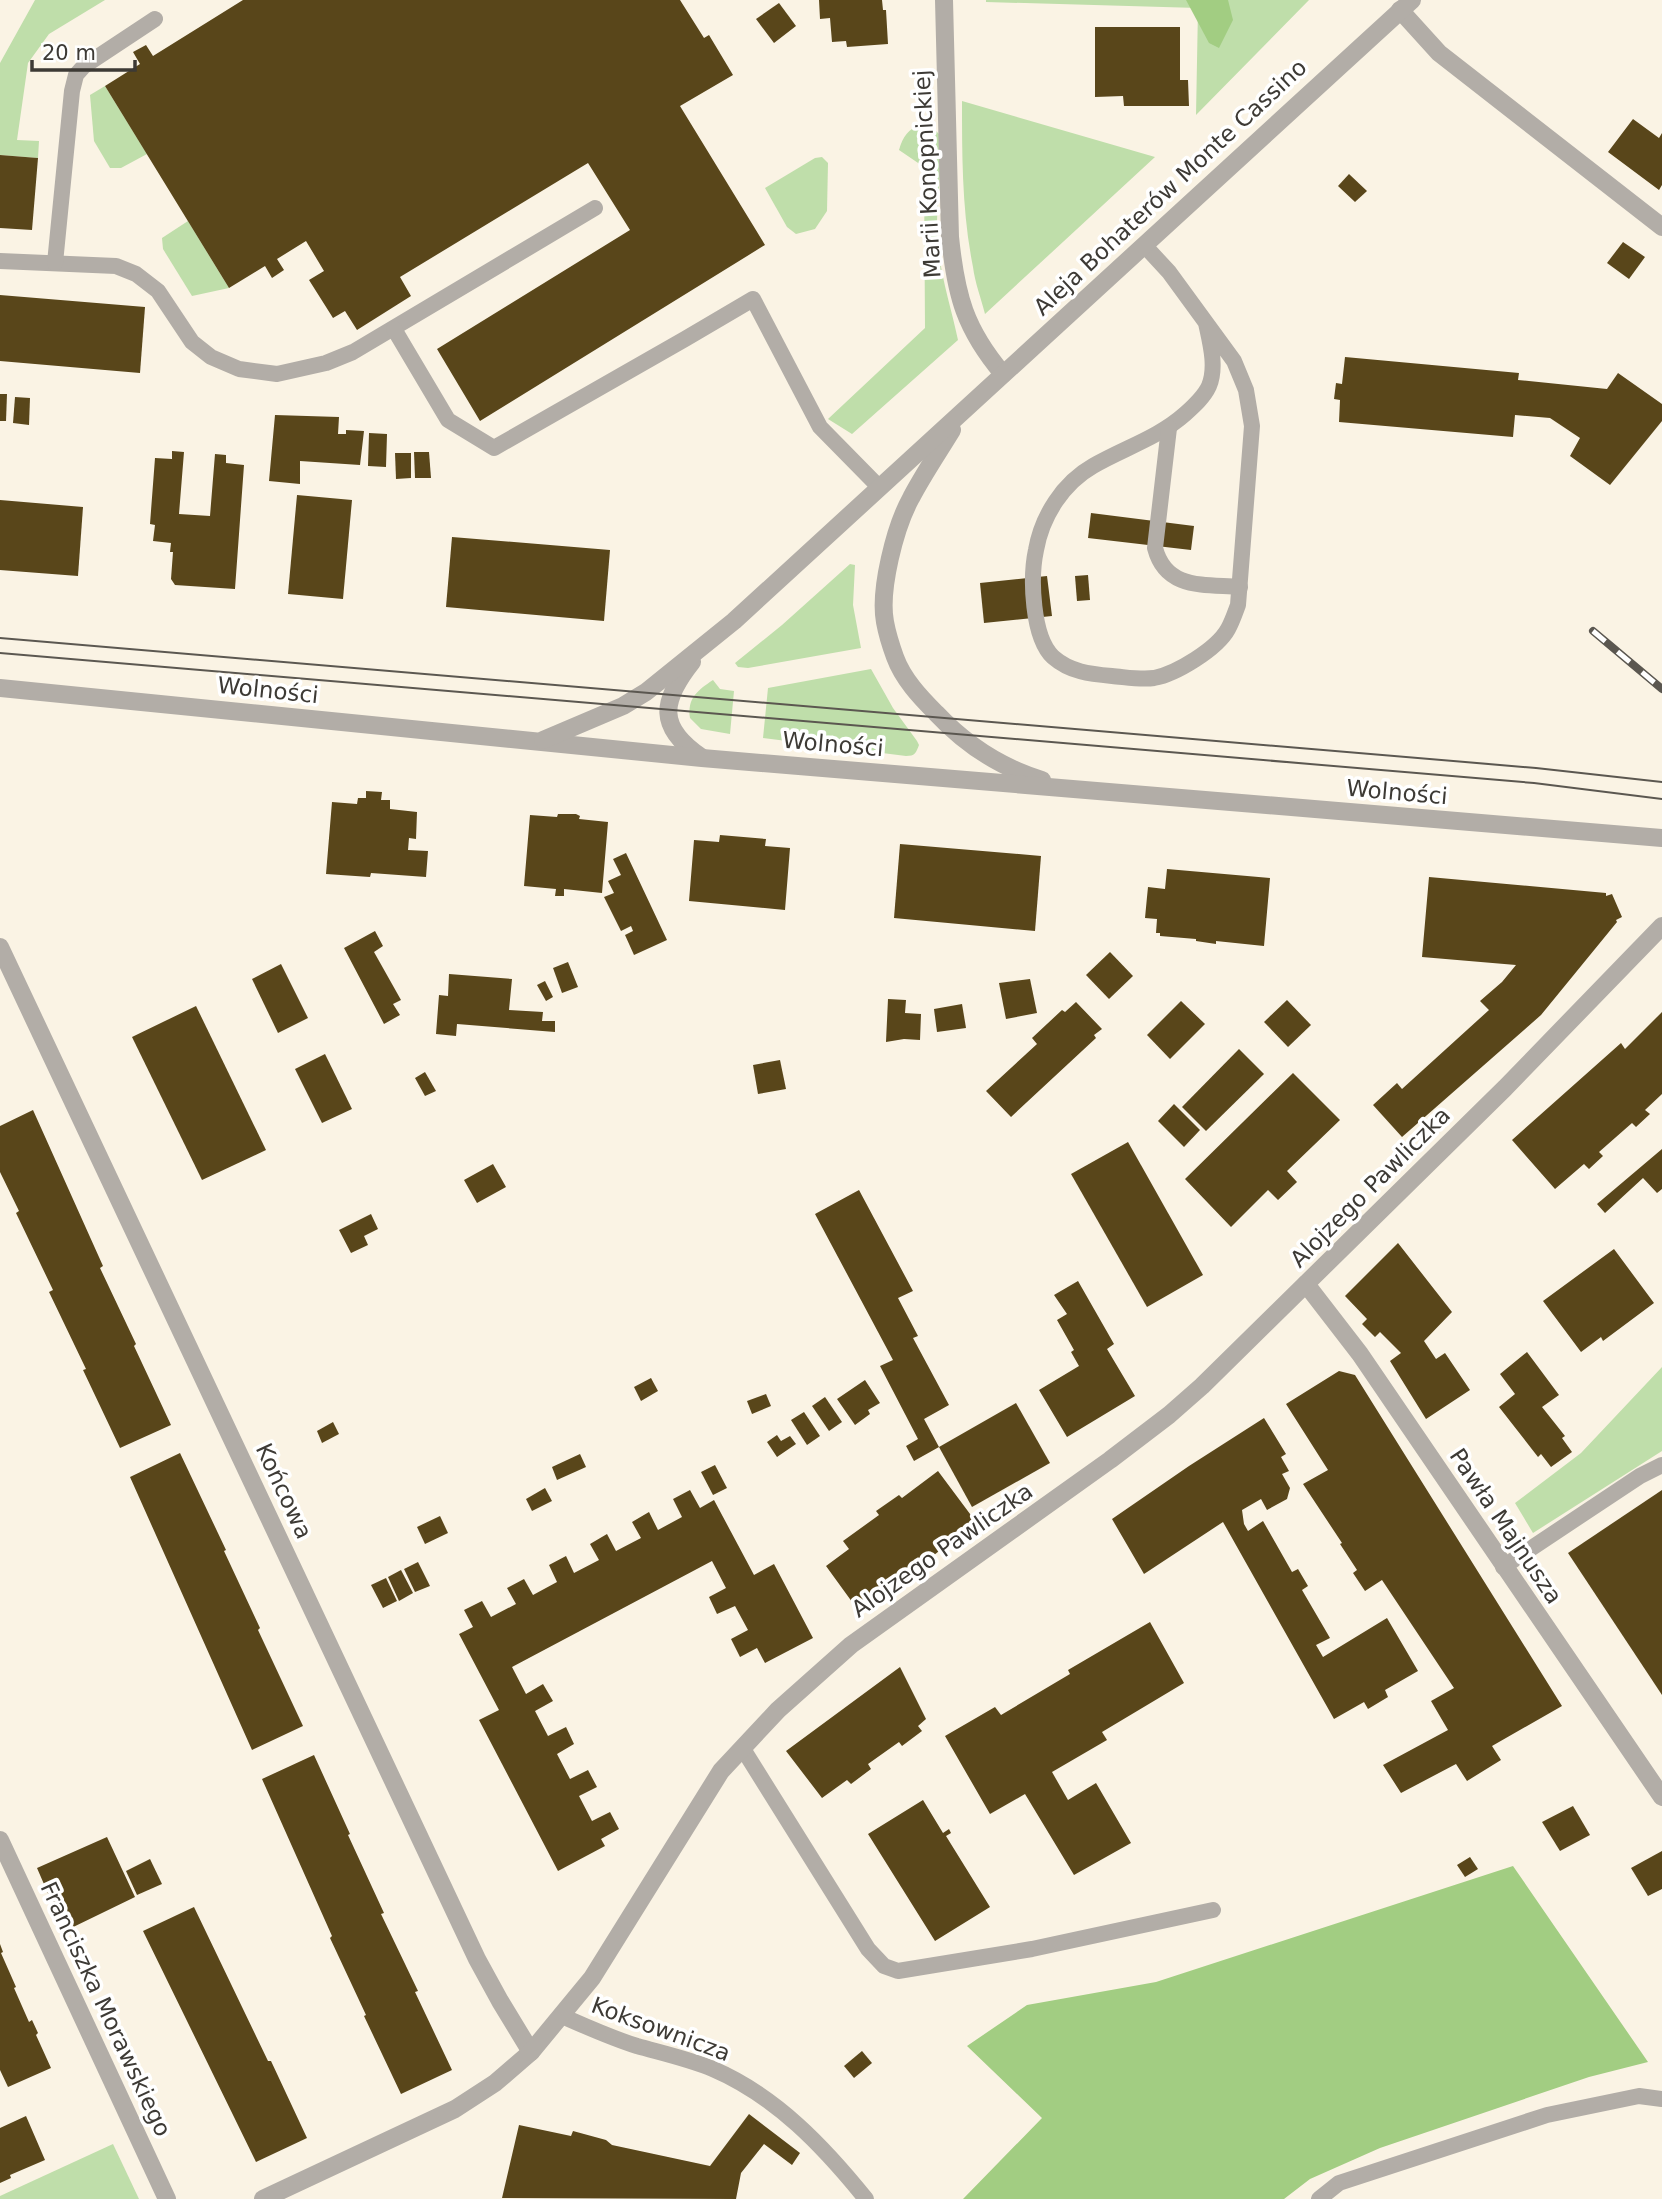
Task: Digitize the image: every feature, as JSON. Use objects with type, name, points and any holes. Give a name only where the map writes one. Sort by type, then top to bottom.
[{"type":"street","name":"Marii Konopnickiej","points":[[944,0],[953,268],[964,313],[974,335],[1003,374]]},
{"type":"street","name":"Aleja Bohaterów Monte Cassino","points":[[540,742],[635,699],[734,621],[1406,5]]},
{"type":"street","points":[[1406,5],[1439,52],[1662,228]]},
{"type":"street","name":"Aleja Bohaterów Monte Cassino","points":[[963,412],[910,500],[894,539],[887,579],[885,620],[896,660],[916,692],[939,717],[991,758],[1025,775],[1076,790]]},
{"type":"street","name":"Aleja Bohaterów Monte Cassino","points":[[702,758],[686,747],[672,730],[667,709],[672,693],[686,669],[705,645]]},
{"type":"street","name":"Wolności","points":[[4,691],[702,758],[1662,838]]},
{"type":"street","name":"Alojzego Pawliczka","points":[[263,2199],[455,2109],[495,2083],[531,2052],[592,1978],[722,1771],[778,1710],[851,1645],[1169,1415],[1232,1358],[1523,1070],[1662,926]]},
{"type":"street","name":"Końcowa","points":[[1,950],[477,1959],[531,2052]]},
{"type":"street","name":"Pawła Majnusza","points":[[1306,1284],[1360,1354],[1662,1797]]},
{"type":"street","name":"Franciszka Morawskiego","points":[[0,1840],[167,2199]]},
{"type":"lane","points":[[55,263],[72,91],[76,75],[83,66],[155,19]]},
{"type":"lane","points":[[0,261],[116,266],[136,274],[158,291],[192,342],[211,357],[239,369],[277,374],[326,363],[353,352],[595,208]]},
{"type":"lane","points":[[1144,245],[1170,272],[1234,361],[1246,390],[1252,426],[1238,605],[1227,632],[1200,656],[1178,670],[1153,678],[1100,675],[1072,670],[1052,656],[1039,637],[1034,598],[1035,551],[1045,519],[1064,490],[1091,467],[1169,428],[1195,406],[1209,384],[1212,358],[1206,323]]},
{"type":"lane","points":[[394,329],[448,420],[494,448],[753,299],[820,428],[880,488]]},
{"type":"lane","points":[[1169,428],[1155,548],[1159,562],[1169,575],[1186,582],[1240,587]]},
{"type":"lane","points":[[1503,1567],[1640,1476],[1662,1465]]},
{"type":"lane","points":[[743,1749],[868,1949],[884,1966],[898,1971],[1032,1949],[1213,1910]]},
{"type":"lane","name":"Koksownicza","points":[[562,2016],[601,2034],[713,2070],[741,2085],[787,2114],[866,2199]]},
{"type":"lane","points":[[1319,2199],[1339,2183],[1547,2115],[1639,2096],[1662,2099]]},
{"type":"green space","points":[[35,0],[105,0],[49,34],[28,63],[17,140],[39,141],[38,158],[0,155],[0,63]]},
{"type":"green space","points":[[986,0],[1309,0],[1196,115],[1198,8]]},
{"type":"green space","points":[[1186,0],[1228,0],[1233,20],[1219,48],[1209,43]]},
{"type":"green space","points":[[105,86],[147,154],[121,168],[110,168],[94,141],[90,95]]},
{"type":"green space","points":[[962,101],[1155,157],[985,314],[974,273],[967,226]]},
{"type":"green space","points":[[922,124],[932,127],[940,135],[938,241],[958,340],[852,434],[828,419],[925,328],[924,167],[899,150],[907,134]]},
{"type":"green space","points":[[822,157],[828,163],[827,211],[815,229],[796,234],[787,227],[765,188],[815,158]]},
{"type":"green space","points":[[188,221],[229,288],[192,296],[163,249],[162,238]]},
{"type":"green space","points":[[850,564],[855,565],[853,605],[861,648],[748,668],[738,667],[735,663]]},
{"type":"green space","points":[[871,669],[893,708],[919,745],[913,755],[763,738],[768,688]]},
{"type":"green space","points":[[713,680],[720,689],[734,691],[730,734],[701,729],[690,718],[690,705],[695,695]]},
{"type":"green space","points":[[1662,1367],[1662,1451],[1533,1533],[1515,1503],[1581,1453]]},
{"type":"green space","points":[[1513,1866],[1648,2062],[1589,2077],[1380,2148],[1310,2179],[1284,2199],[963,2199],[1042,2118],[967,2046],[1027,2005],[1156,1982]]},
{"type":"green space","points":[[113,2144],[139,2199],[0,2199],[0,2196]]},
{"type":"building","points":[[243,0],[680,0],[704,38],[709,35],[733,75],[680,106],[765,245],[480,421],[437,349],[630,230],[588,163],[400,277],[411,296],[357,330],[345,311],[333,318],[309,280],[324,271],[306,241],[277,259],[284,270],[272,278],[265,266],[229,288],[105,86],[140,64],[133,52],[146,45],[153,56]]},
{"type":"building","points":[[819,0],[882,0],[883,10],[886,10],[888,44],[847,47],[846,41],[832,42],[830,18],[820,19]]},
{"type":"building","points":[[779,3],[796,26],[774,43],[756,19]]},
{"type":"building","points":[[1095,27],[1180,27],[1180,80],[1188,80],[1189,106],[1124,106],[1123,96],[1095,97]]},
{"type":"building","points":[[1633,119],[1659,138],[1662,133],[1662,185],[1659,190],[1608,152]]},
{"type":"building","points":[[0,155],[38,158],[32,230],[0,228]]},
{"type":"building","points":[[1349,174],[1367,191],[1355,202],[1338,186]]},
{"type":"building","points":[[1623,242],[1645,257],[1629,279],[1607,263]]},
{"type":"building","points":[[0,295],[145,307],[140,373],[0,361]]},
{"type":"building","points":[[1345,357],[1519,373],[1518,380],[1607,389],[1618,373],[1662,404],[1662,421],[1610,485],[1570,456],[1580,438],[1550,418],[1515,415],[1513,437],[1339,422],[1340,400],[1334,399],[1336,383],[1342,384]]},
{"type":"building","points":[[0,394],[7,394],[6,421],[0,421]]},
{"type":"building","points":[[15,397],[30,398],[29,425],[13,423]]},
{"type":"building","points":[[275,415],[339,417],[338,434],[346,434],[346,430],[364,431],[360,465],[300,461],[300,484],[269,481]]},
{"type":"building","points":[[369,433],[387,434],[386,467],[368,466]]},
{"type":"building","points":[[172,451],[184,452],[179,514],[210,516],[215,454],[226,455],[226,463],[244,465],[235,589],[175,585],[171,579],[171,543],[153,541],[155,525],[150,524],[155,458],[172,459]]},
{"type":"building","points":[[414,452],[429,452],[431,478],[415,478]]},
{"type":"building","points":[[395,453],[411,453],[411,478],[396,479]]},
{"type":"building","points":[[297,495],[352,500],[343,599],[288,594]]},
{"type":"building","points":[[0,500],[83,507],[78,576],[0,570]]},
{"type":"building","points":[[1091,513],[1194,526],[1191,550],[1088,538]]},
{"type":"building","points":[[452,537],[610,550],[604,621],[446,607]]},
{"type":"building","points":[[1088,575],[1090,600],[1077,601],[1075,576]]},
{"type":"building","points":[[1047,576],[1052,616],[984,623],[980,583]]},
{"type":"building","points":[[366,791],[382,792],[381,800],[390,800],[390,809],[417,812],[416,839],[409,838],[408,850],[428,851],[426,877],[371,873],[370,877],[326,874],[332,802],[357,804],[358,798],[366,798]]},
{"type":"building","points":[[558,814],[576,814],[580,816],[579,819],[608,822],[602,893],[564,889],[564,896],[555,896],[556,889],[524,886],[530,815],[557,817]]},
{"type":"building","points":[[720,835],[766,839],[765,846],[790,848],[785,910],[689,901],[694,840],[719,842]]},
{"type":"building","points":[[900,844],[1041,856],[1035,931],[894,918]]},
{"type":"building","points":[[626,853],[667,940],[634,955],[625,935],[633,931],[631,926],[621,931],[604,897],[614,893],[608,881],[621,875],[613,859]]},
{"type":"building","points":[[1167,869],[1270,878],[1264,946],[1216,941],[1216,944],[1196,939],[1160,936],[1160,933],[1156,933],[1157,919],[1145,918],[1148,887],[1165,889]]},
{"type":"building","points":[[1429,877],[1606,893],[1606,896],[1612,894],[1622,917],[1616,920],[1541,1015],[1402,1137],[1373,1105],[1397,1083],[1402,1089],[1489,1010],[1480,1001],[1502,982],[1516,965],[1422,957]]},
{"type":"building","points":[[375,931],[383,946],[374,952],[401,1000],[393,1004],[400,1015],[384,1024],[344,948]]},
{"type":"building","points":[[1110,952],[1133,976],[1109,999],[1086,975]]},
{"type":"building","points":[[568,962],[578,987],[562,993],[553,968]]},
{"type":"building","points":[[281,964],[308,1018],[278,1033],[252,979]]},
{"type":"building","points":[[449,974],[512,979],[509,1010],[543,1012],[542,1021],[555,1021],[555,1032],[457,1024],[456,1036],[436,1034],[439,995],[448,996]]},
{"type":"building","points":[[1030,979],[1037,1013],[1006,1019],[999,983]]},
{"type":"building","points":[[545,981],[553,997],[546,1001],[537,985]]},
{"type":"building","points":[[888,999],[906,1000],[905,1013],[921,1014],[920,1040],[886,1042]]},
{"type":"building","points":[[1287,1000],[1311,1025],[1288,1047],[1264,1022]]},
{"type":"building","points":[[1181,1001],[1205,1024],[1170,1059],[1147,1035]]},
{"type":"building","points":[[1076,1002],[1102,1029],[1094,1035],[1096,1038],[1011,1117],[986,1091],[1037,1044],[1032,1038],[1062,1010],[1065,1012]]},
{"type":"building","points":[[962,1004],[966,1028],[937,1032],[934,1009]]},
{"type":"building","points":[[196,1006],[266,1150],[202,1180],[132,1037]]},
{"type":"building","points":[[1662,1012],[1662,1094],[1645,1110],[1650,1114],[1636,1127],[1632,1123],[1599,1152],[1603,1156],[1589,1169],[1584,1164],[1555,1189],[1512,1140],[1621,1043],[1625,1049]]},
{"type":"building","points":[[1239,1049],[1264,1074],[1206,1131],[1182,1107]]},
{"type":"building","points":[[325,1054],[352,1109],[322,1123],[295,1069]]},
{"type":"building","points":[[780,1060],[786,1089],[758,1094],[753,1065]]},
{"type":"building","points":[[425,1072],[436,1091],[425,1096],[415,1078]]},
{"type":"building","points":[[1293,1073],[1340,1120],[1287,1171],[1297,1182],[1278,1200],[1268,1190],[1231,1227],[1185,1179]]},
{"type":"building","points":[[1174,1104],[1200,1130],[1184,1147],[1158,1121]]},
{"type":"building","points":[[33,1110],[103,1266],[100,1268],[136,1344],[134,1346],[171,1425],[120,1448],[49,1292],[53,1290],[16,1213],[19,1211],[0,1172],[0,1126]]},
{"type":"building","points":[[1128,1142],[1203,1275],[1147,1307],[1071,1174]]},
{"type":"building","points":[[1662,1149],[1662,1189],[1657,1193],[1643,1178],[1605,1213],[1597,1204]]},
{"type":"building","points":[[493,1164],[506,1187],[477,1203],[464,1180]]},
{"type":"building","points":[[859,1190],[913,1291],[898,1298],[918,1336],[913,1338],[949,1405],[924,1419],[939,1447],[914,1461],[906,1446],[918,1439],[880,1366],[893,1360],[815,1214]]},
{"type":"building","points":[[371,1214],[378,1229],[364,1236],[368,1245],[351,1253],[339,1230]]},
{"type":"building","points":[[1398,1243],[1452,1312],[1424,1341],[1436,1359],[1445,1353],[1470,1390],[1426,1419],[1390,1361],[1401,1353],[1380,1332],[1375,1337],[1362,1324],[1367,1319],[1345,1296]]},
{"type":"building","points":[[1614,1249],[1654,1303],[1603,1341],[1601,1337],[1581,1352],[1543,1301]]},
{"type":"building","points":[[1078,1281],[1114,1344],[1107,1349],[1135,1396],[1067,1437],[1039,1390],[1079,1366],[1071,1352],[1074,1350],[1057,1320],[1067,1314],[1054,1295]]},
{"type":"building","points":[[1527,1352],[1559,1395],[1542,1407],[1565,1436],[1562,1438],[1572,1452],[1551,1467],[1541,1454],[1538,1457],[1499,1407],[1515,1394],[1500,1374]]},
{"type":"building","points":[[1339,1371],[1355,1375],[1562,1706],[1492,1746],[1501,1760],[1467,1781],[1456,1764],[1401,1793],[1383,1765],[1448,1730],[1431,1701],[1454,1688],[1382,1580],[1365,1591],[1353,1573],[1357,1570],[1340,1544],[1342,1543],[1303,1484],[1328,1470],[1286,1404]]},
{"type":"building","points":[[651,1378],[658,1391],[641,1401],[634,1387]]},
{"type":"building","points":[[865,1380],[880,1403],[868,1410],[870,1414],[855,1425],[837,1399]]},
{"type":"building","points":[[766,1394],[771,1406],[752,1414],[747,1401]]},
{"type":"building","points":[[825,1397],[842,1422],[829,1431],[812,1406]]},
{"type":"building","points":[[1016,1403],[1050,1463],[972,1507],[939,1447]]},
{"type":"building","points":[[804,1412],[820,1436],[807,1445],[791,1420]]},
{"type":"building","points":[[1264,1418],[1286,1454],[1281,1457],[1289,1471],[1282,1474],[1290,1488],[1287,1499],[1267,1510],[1261,1499],[1242,1510],[1244,1524],[1248,1531],[1263,1521],[1292,1572],[1298,1569],[1308,1586],[1302,1590],[1330,1638],[1316,1645],[1323,1657],[1387,1618],[1418,1671],[1385,1690],[1388,1697],[1368,1709],[1364,1702],[1334,1719],[1223,1522],[1144,1574],[1112,1519]]},
{"type":"building","points":[[333,1422],[339,1434],[322,1443],[317,1431]]},
{"type":"building","points":[[777,1435],[781,1441],[790,1436],[796,1444],[777,1457],[767,1442]]},
{"type":"building","points":[[180,1453],[303,1726],[252,1750],[130,1477]]},
{"type":"building","points":[[580,1454],[586,1467],[557,1480],[552,1467]]},
{"type":"building","points":[[715,1465],[727,1488],[713,1495],[701,1472]]},
{"type":"building","points":[[938,1471],[976,1522],[915,1570],[914,1568],[882,1591],[879,1588],[855,1606],[826,1566],[849,1549],[843,1541],[879,1515],[876,1511],[899,1495],[902,1498]]},
{"type":"building","points":[[545,1488],[552,1501],[532,1511],[526,1499]]},
{"type":"building","points":[[690,1490],[700,1508],[714,1500],[754,1575],[774,1564],[813,1638],[765,1663],[757,1648],[740,1657],[731,1639],[748,1630],[735,1606],[717,1614],[709,1597],[726,1588],[712,1561],[512,1667],[526,1694],[543,1684],[553,1701],[535,1711],[548,1736],[566,1727],[574,1744],[557,1754],[570,1779],[588,1770],[597,1787],[579,1796],[592,1821],[610,1812],[619,1829],[601,1839],[605,1846],[558,1871],[479,1720],[499,1710],[459,1634],[473,1627],[464,1610],[482,1601],[491,1617],[516,1604],[507,1588],[524,1579],[533,1595],[557,1582],[549,1565],[566,1556],[574,1573],[599,1560],[590,1544],[607,1534],[616,1551],[641,1538],[632,1522],[649,1512],[658,1530],[682,1517],[673,1499]]},
{"type":"building","points":[[1662,1490],[1662,1695],[1568,1553]]},
{"type":"building","points":[[440,1516],[448,1533],[425,1544],[417,1527]]},
{"type":"building","points":[[418,1562],[430,1586],[415,1592],[404,1569]]},
{"type":"building","points":[[401,1570],[413,1593],[399,1601],[388,1577]]},
{"type":"building","points":[[386,1578],[397,1601],[383,1608],[371,1585]]},
{"type":"building","points":[[1150,1622],[1184,1683],[1102,1732],[1107,1740],[1052,1772],[1068,1800],[1096,1783],[1131,1843],[1074,1875],[1025,1794],[990,1814],[945,1736],[995,1707],[1001,1715],[1070,1674],[1068,1670]]},
{"type":"building","points":[[900,1667],[926,1719],[918,1726],[922,1731],[902,1746],[899,1742],[868,1764],[871,1769],[851,1784],[847,1780],[822,1798],[786,1751]]},
{"type":"building","points":[[314,1755],[384,1913],[381,1914],[418,1991],[415,1992],[452,2070],[401,2094],[364,2016],[366,2015],[330,1938],[332,1936],[262,1779]]},
{"type":"building","points":[[923,1800],[943,1833],[949,1829],[951,1833],[946,1836],[990,1907],[935,1941],[868,1834]]},
{"type":"building","points":[[1573,1806],[1590,1835],[1560,1851],[1542,1822]]},
{"type":"building","points":[[107,1837],[135,1897],[65,1931],[63,1926],[60,1928],[50,1906],[53,1905],[37,1868]]},
{"type":"building","points":[[1662,1851],[1662,1889],[1648,1896],[1631,1868]]},
{"type":"building","points":[[1470,1857],[1478,1869],[1465,1877],[1457,1865]]},
{"type":"building","points":[[150,1859],[162,1884],[137,1895],[126,1871]]},
{"type":"building","points":[[194,1907],[307,2138],[256,2162],[143,1931]]},
{"type":"building","points":[[0,1944],[1,1953],[16,1987],[14,1988],[29,2022],[32,2020],[51,2068],[8,2087],[0,2070]]},
{"type":"building","points":[[862,2051],[872,2063],[854,2078],[844,2066]]},
{"type":"building","points":[[749,2114],[800,2153],[792,2165],[764,2144],[741,2173],[736,2199],[502,2198],[519,2125],[571,2136],[573,2131],[606,2140],[612,2145],[710,2166]]},
{"type":"building","points":[[26,2116],[45,2160],[10,2175],[11,2178],[0,2183],[0,2128]]},
{"type":"tram line","points":[[0,638],[1536,768],[1662,782]]},
{"type":"tram line","points":[[0,653],[1534,783],[1662,799]]},
{"type":"railway","points":[[1593,631],[1662,689]]}]
